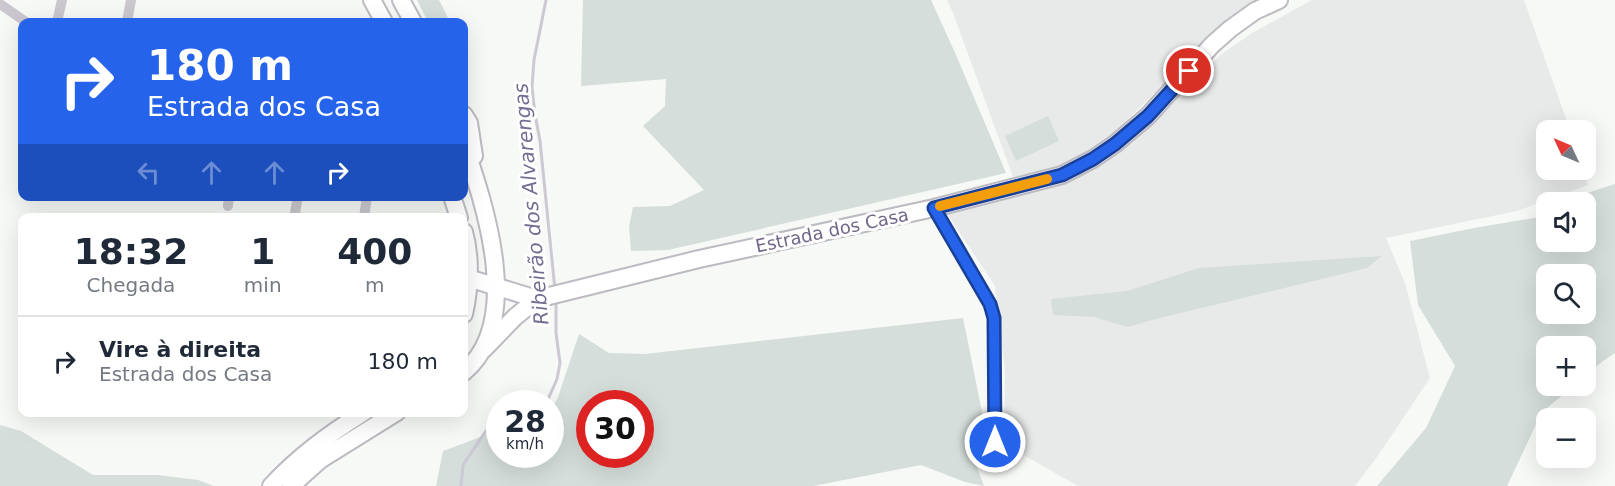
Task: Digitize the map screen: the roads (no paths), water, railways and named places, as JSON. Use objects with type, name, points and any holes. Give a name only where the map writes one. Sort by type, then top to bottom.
[{"type":"main road","points":[[372,0],[382,18]]},
{"type":"main road","points":[[401,0],[410,18]]},
{"type":"main road","name":"Estrada dos Casa","points":[[542,298],[699,259],[934,208],[1062,175],[1093,159],[1115,144],[1148,116],[1212,45],[1230,29],[1255,11],[1279,0]]},
{"type":"main road","points":[[468,120],[476,184]]},
{"type":"main road","points":[[468,157],[493,247],[496,267],[491,327],[483,350]]},
{"type":"main road","points":[[468,255],[468,278],[520,295],[542,298]]},
{"type":"main road","points":[[496,267],[505,281],[520,295]]},
{"type":"main road","points":[[468,367],[514,317],[542,298]]},
{"type":"main road","points":[[271,486],[305,453],[356,417]]},
{"type":"main road","points":[[291,486],[320,460],[389,417]]},
{"type":"street","points":[[58,18],[62,0]]},
{"type":"street","points":[[128,18],[131,0]]},
{"type":"street","points":[[0,4],[20,18]]},
{"type":"street","points":[[934,208],[990,304],[994,318],[995,442]]},
{"type":"waterway","name":"Ribeirão dos Alvarengas","points":[[546,0],[534,60],[532,87],[540,141],[555,290]]},
{"type":"waterway","name":"Ribeirão dos Alvarengas","points":[[552,390],[560,363],[556,333],[556,299]]},
{"type":"waterway","name":"Ribeirão dos Alvarengas","points":[[461,486],[463,465],[486,431]]}]
